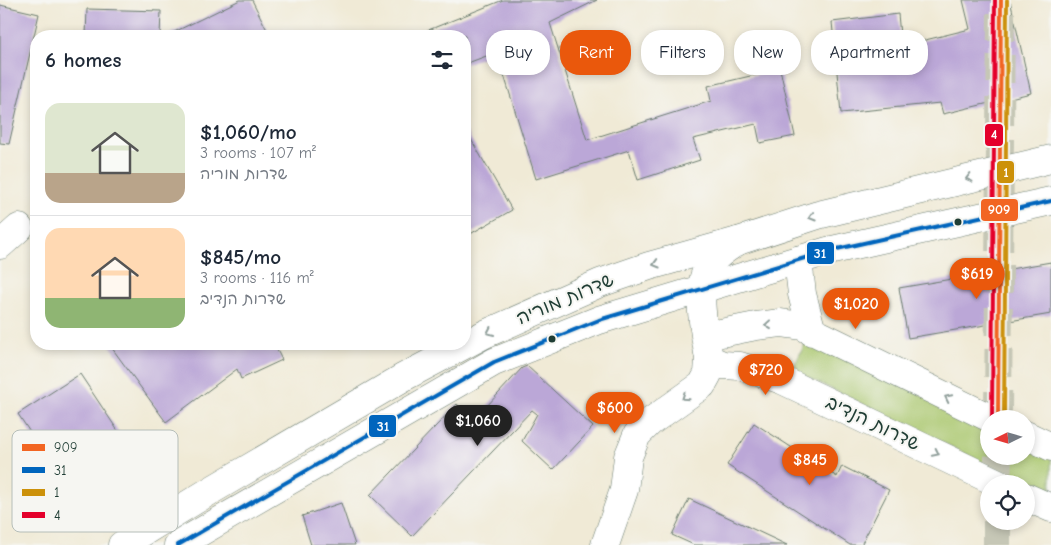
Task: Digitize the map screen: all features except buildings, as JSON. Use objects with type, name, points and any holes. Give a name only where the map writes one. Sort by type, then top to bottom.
[{"type":"main road","name":"שדרות מוריה","points":[[471,341],[600,283],[649,266],[738,241],[818,215],[1051,159]]},
{"type":"main road","name":"שדרות מוריה","points":[[178,545],[494,362],[599,320],[828,251],[1051,201]]},
{"type":"main road","points":[[604,545],[624,490],[628,456],[637,435],[650,422],[702,385],[708,374],[708,347],[702,290],[704,277],[710,264],[717,256],[738,241]]},
{"type":"main road","points":[[798,260],[802,294],[812,332]]},
{"type":"main road","points":[[708,347],[756,326],[781,323],[802,326],[980,413]]},
{"type":"main road","name":"שדרות הנדיב","points":[[708,347],[723,365],[740,366],[782,380],[981,475]]},
{"type":"main road","name":"שדרות מוריה","points":[[178,511],[404,377],[455,350]]},
{"type":"main road","points":[[1035,439],[1051,447]]},
{"type":"main road","points":[[1035,500],[1051,508]]},
{"type":"main road","name":"שדרות מוריה","points":[[122,545],[143,532]]},
{"type":"green space","points":[[807,340],[980,424],[980,461],[792,370]]},
{"type":"green space","points":[[1035,450],[1051,458],[1051,495],[1035,487],[1035,475],[1010,475],[989,465],[1035,465]]},
{"type":"tunnel","points":[[998,410],[1001,0]]},
{"type":"tunnel","points":[[997,475],[998,465]]},
{"type":"tunnel","points":[[997,530],[997,545]]},
{"type":"transit line","name":"4","points":[[992,410],[995,0]]},
{"type":"transit line","name":"909","points":[[998,410],[1001,0]]},
{"type":"transit line","name":"1","points":[[1004,410],[1007,0]]},
{"type":"transit line","name":"31","points":[[178,545],[494,362],[599,320],[828,251],[1051,201]]}]
